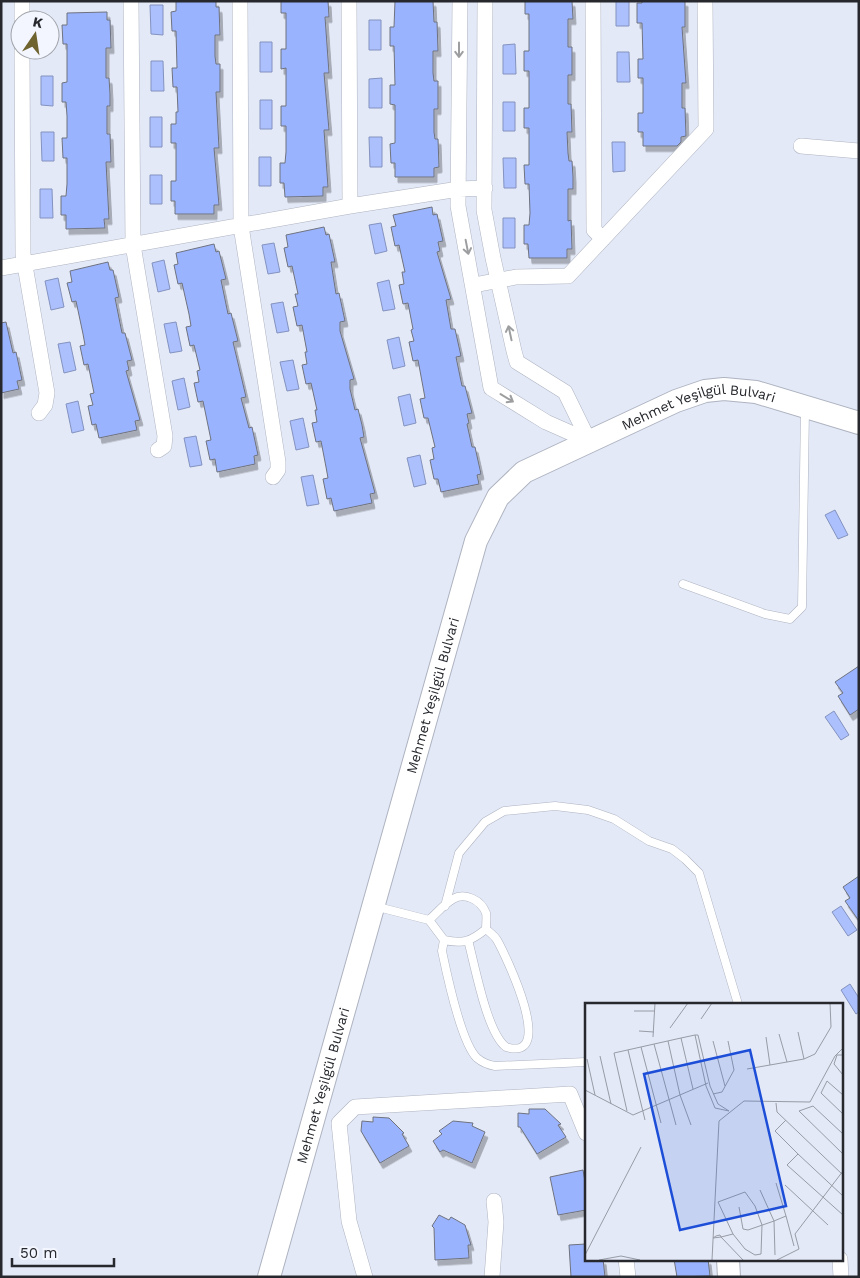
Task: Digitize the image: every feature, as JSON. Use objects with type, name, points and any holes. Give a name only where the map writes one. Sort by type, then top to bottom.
[{"type":"main road","name":"Mehmet Yeşilgül Bulvari","points":[[269,1277],[476,541],[498,497],[524,472],[676,401],[705,391],[724,389],[756,392],[806,405],[859,423]]},
{"type":"main road","points":[[728,1260],[730,1277]]},
{"type":"street","points":[[131,1],[133,245],[165,436],[164,446],[158,450]]},
{"type":"street","points":[[240,1],[240,226],[278,462],[278,470],[273,477]]},
{"type":"street","points":[[349,1],[350,206]]},
{"type":"street","points":[[460,1],[460,212],[491,388],[546,422],[589,440]]},
{"type":"street","points":[[485,1],[484,210],[517,362],[565,392],[589,440]]},
{"type":"street","points":[[593,1],[594,230],[603,239]]},
{"type":"street","points":[[474,285],[516,277],[568,276],[706,129],[704,1]]},
{"type":"street","points":[[22,60],[24,264],[47,394],[45,405],[39,413]]},
{"type":"street","points":[[801,146],[859,151]]},
{"type":"street","points":[[1,268],[350,206],[459,189],[485,188]]},
{"type":"street","points":[[460,212],[484,210]]},
{"type":"street","points":[[365,1277],[349,1221],[339,1123],[355,1107],[570,1094],[585,1131]]},
{"type":"street","points":[[492,1277],[496,1222],[494,1201]]},
{"type":"street","points":[[626,1260],[628,1277]]},
{"type":"street","points":[[840,1260],[841,1277]]},
{"type":"lane","points":[[683,584],[765,614],[790,619],[802,607],[806,405]]},
{"type":"lane","points":[[445,906],[460,853],[485,822],[504,811],[555,806],[588,810],[614,819],[649,841],[672,850],[685,858],[699,873],[738,1003]]},
{"type":"lane","points":[[429,920],[445,906],[462,896],[473,899],[481,904],[486,914],[486,929],[496,938],[528,1013],[529,1034],[525,1044],[519,1048],[506,1047],[495,1034],[489,1019],[468,940]]},
{"type":"lane","points":[[374,906],[429,920],[444,940],[460,943],[476,938],[486,929]]},
{"type":"lane","points":[[444,940],[442,951],[460,1021],[477,1058],[486,1064],[495,1066],[585,1062]]},
{"type":"water","points":[[616,1],[629,1],[629,26],[616,26]]},
{"type":"water","points":[[150,5],[163,5],[163,35],[151,34]]},
{"type":"water","points":[[369,20],[381,20],[381,50],[369,50]]},
{"type":"water","points":[[260,42],[272,42],[272,72],[260,72]]},
{"type":"water","points":[[515,44],[516,74],[503,74],[503,45]]},
{"type":"water","points":[[617,52],[629,52],[630,82],[617,82]]},
{"type":"water","points":[[151,61],[163,61],[164,91],[151,91]]},
{"type":"water","points":[[41,76],[53,76],[53,106],[41,105]]},
{"type":"water","points":[[382,78],[382,108],[369,108],[369,79]]},
{"type":"water","points":[[260,100],[272,100],[272,129],[260,129]]},
{"type":"water","points":[[503,102],[515,102],[515,131],[503,131]]},
{"type":"water","points":[[150,117],[162,117],[162,147],[150,147]]},
{"type":"water","points":[[41,132],[54,132],[54,161],[42,161]]},
{"type":"water","points":[[369,137],[382,137],[382,167],[370,167]]},
{"type":"water","points":[[612,142],[625,142],[625,171],[613,172]]},
{"type":"water","points":[[259,157],[271,157],[271,186],[259,186]]},
{"type":"water","points":[[503,158],[516,158],[516,188],[504,188]]},
{"type":"water","points":[[150,175],[162,175],[162,204],[150,204]]},
{"type":"water","points":[[40,189],[52,189],[53,218],[40,218]]},
{"type":"water","points":[[503,218],[515,218],[515,248],[503,248]]},
{"type":"water","points":[[381,223],[387,251],[375,254],[369,225]]},
{"type":"water","points":[[274,243],[280,272],[268,274],[262,245]]},
{"type":"water","points":[[164,260],[170,289],[158,292],[152,263]]},
{"type":"water","points":[[58,278],[64,307],[51,310],[45,281]]},
{"type":"water","points":[[389,280],[395,309],[383,311],[377,283]]},
{"type":"water","points":[[283,302],[289,331],[277,333],[271,304]]},
{"type":"water","points":[[176,322],[182,351],[170,353],[164,324]]},
{"type":"water","points":[[399,337],[405,366],[393,369],[387,340]]},
{"type":"water","points":[[70,342],[76,370],[64,373],[58,344]]},
{"type":"water","points":[[293,360],[299,389],[287,391],[280,362]]},
{"type":"water","points":[[184,378],[190,407],[178,410],[172,381]]},
{"type":"water","points":[[410,394],[416,423],[404,426],[398,397]]},
{"type":"water","points":[[78,401],[84,430],[72,433],[66,404]]},
{"type":"water","points":[[303,418],[309,447],[296,450],[290,421]]},
{"type":"water","points":[[196,436],[202,465],[190,467],[184,438]]},
{"type":"water","points":[[420,455],[426,484],[414,487],[407,458]]},
{"type":"water","points":[[313,475],[319,504],[307,506],[301,477]]},
{"type":"water","points":[[835,510],[848,535],[838,539],[825,515]]},
{"type":"water","points":[[834,711],[849,735],[841,740],[825,717]]},
{"type":"water","points":[[841,906],[857,930],[848,936],[832,912]]},
{"type":"water","points":[[850,984],[859,998],[859,1012],[856,1014],[841,990]]},
{"type":"building","points":[[176,1],[216,1],[216,7],[219,7],[220,35],[215,35],[215,56],[216,64],[220,64],[220,92],[216,92],[219,148],[214,148],[219,205],[214,205],[214,214],[175,214],[175,201],[171,201],[171,181],[176,181],[176,143],[171,143],[171,124],[176,124],[176,112],[178,112],[177,87],[173,87],[172,68],[177,68],[176,31],[172,31],[171,12],[176,11]]},
{"type":"building","points":[[281,1],[328,1],[329,17],[325,17],[329,73],[324,73],[329,130],[324,130],[328,187],[323,187],[323,196],[285,197],[284,183],[280,183],[280,163],[285,163],[286,152],[286,126],[281,126],[281,106],[286,106],[286,68],[281,69],[281,49],[286,49],[286,13],[281,13]]},
{"type":"building","points":[[395,1],[433,1],[434,22],[437,22],[438,51],[433,51],[434,81],[438,81],[438,109],[434,109],[434,132],[435,139],[438,139],[439,167],[434,168],[434,177],[395,177],[395,163],[391,163],[390,144],[395,143],[395,105],[390,104],[390,85],[395,85],[394,46],[390,46],[390,27],[394,27]]},
{"type":"building","points":[[525,1],[572,1],[573,19],[568,19],[568,47],[572,47],[572,75],[568,75],[568,104],[571,104],[572,132],[567,132],[569,161],[572,161],[573,177],[573,189],[568,189],[568,221],[571,220],[572,249],[567,249],[567,258],[529,258],[528,244],[524,244],[524,225],[529,225],[530,213],[529,184],[525,184],[524,165],[529,165],[529,128],[524,128],[524,108],[529,108],[529,71],[524,71],[524,51],[529,51],[529,14],[525,14]]},
{"type":"building","points":[[642,1],[685,1],[685,27],[682,27],[686,83],[682,83],[682,108],[685,108],[686,136],[681,137],[681,142],[677,146],[643,146],[643,132],[638,132],[638,113],[643,113],[643,78],[638,78],[638,59],[643,59],[642,23],[637,23],[637,3],[642,3]]},
{"type":"building","points":[[107,12],[107,20],[110,20],[111,48],[106,48],[106,78],[109,78],[110,94],[110,106],[107,106],[107,134],[110,134],[111,162],[106,162],[109,219],[104,219],[105,228],[66,229],[66,215],[61,215],[61,196],[66,196],[67,184],[67,158],[63,158],[62,138],[67,138],[67,116],[66,102],[62,102],[62,83],[67,82],[67,44],[63,44],[62,25],[67,25],[67,13]]},
{"type":"building","points":[[432,207],[433,215],[437,214],[443,241],[438,242],[440,251],[437,252],[451,299],[446,300],[451,329],[455,329],[461,356],[456,357],[462,386],[465,386],[472,413],[467,414],[469,423],[467,424],[472,447],[475,447],[481,474],[477,475],[479,484],[441,492],[438,479],[434,479],[430,460],[434,459],[432,448],[435,447],[428,418],[424,418],[420,399],[425,398],[418,360],[413,361],[409,342],[414,341],[408,303],[403,304],[399,285],[404,284],[402,272],[405,272],[399,245],[395,246],[391,227],[396,226],[393,215]]},
{"type":"building","points":[[324,227],[326,235],[329,234],[335,262],[331,262],[336,294],[339,293],[345,321],[340,322],[340,331],[354,379],[350,380],[350,389],[355,410],[358,409],[362,425],[364,437],[360,438],[375,493],[370,494],[372,503],[334,511],[331,498],[327,499],[323,479],[328,478],[321,441],[316,442],[312,423],[317,422],[315,410],[317,410],[311,383],[306,384],[302,365],[307,364],[305,352],[307,352],[302,325],[297,326],[293,307],[298,306],[295,294],[298,294],[292,266],[288,267],[284,248],[288,247],[286,235]]},
{"type":"building","points":[[214,244],[216,252],[219,251],[226,279],[221,280],[228,314],[231,313],[238,341],[233,342],[246,397],[241,398],[249,428],[252,427],[258,455],[254,456],[255,464],[217,472],[215,459],[210,460],[206,441],[211,440],[203,401],[198,402],[194,383],[199,382],[197,371],[200,370],[194,345],[190,346],[186,327],[191,326],[189,314],[182,283],[178,284],[174,265],[178,264],[176,253]]},
{"type":"building","points":[[108,262],[110,270],[113,270],[119,297],[115,298],[122,333],[125,333],[132,360],[127,361],[129,370],[126,371],[140,420],[135,421],[137,430],[99,438],[96,424],[92,425],[88,406],[93,405],[90,394],[94,393],[88,364],[84,365],[80,346],[85,345],[83,334],[76,301],[72,302],[67,283],[72,282],[70,271]]},
{"type":"building","points":[[6,322],[13,353],[16,352],[22,380],[17,381],[19,389],[1,393],[1,323]]},
{"type":"building","points":[[859,666],[859,709],[850,715],[838,696],[843,693],[835,682]]},
{"type":"building","points":[[859,876],[859,921],[845,901],[850,898],[843,887]]},
{"type":"building","points":[[529,1109],[545,1109],[561,1124],[558,1125],[566,1137],[537,1154],[520,1127],[518,1127],[518,1113],[529,1114]]},
{"type":"building","points":[[373,1117],[389,1118],[404,1133],[402,1134],[409,1146],[380,1163],[361,1131],[362,1121],[373,1122]]},
{"type":"building","points":[[453,1121],[473,1123],[472,1126],[485,1132],[472,1163],[443,1150],[440,1152],[433,1141],[442,1134],[439,1131]]},
{"type":"building","points":[[583,1170],[585,1210],[558,1215],[550,1177]]},
{"type":"building","points":[[439,1215],[449,1220],[451,1217],[465,1225],[471,1245],[468,1245],[469,1258],[435,1260],[434,1228],[432,1226]]},
{"type":"building","points":[[585,1244],[585,1260],[603,1260],[605,1277],[571,1277],[569,1245]]},
{"type":"building","points":[[674,1260],[708,1260],[710,1276],[677,1277]]}]
